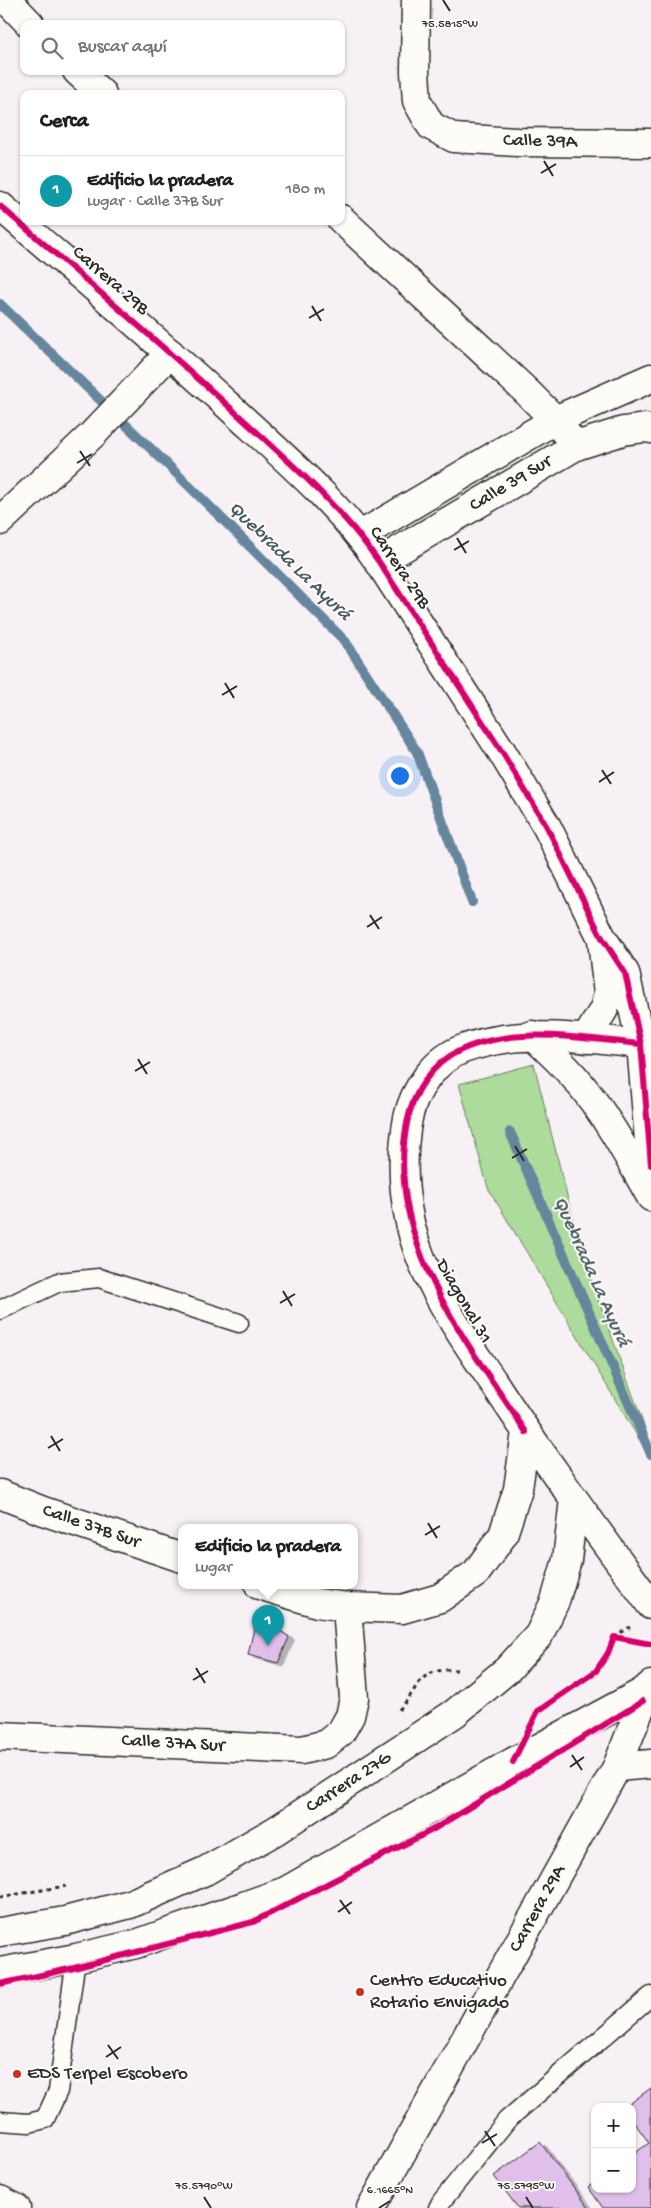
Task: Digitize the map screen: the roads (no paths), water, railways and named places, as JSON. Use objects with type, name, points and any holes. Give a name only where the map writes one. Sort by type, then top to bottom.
[{"type":"street","points":[[7,0],[26,20]]},
{"type":"street","name":"Calle 39A","points":[[416,0],[415,72],[417,101],[431,126],[454,138],[517,142],[651,143]]},
{"type":"street","points":[[81,75],[98,90]]},
{"type":"street","name":"Carrera 29B","points":[[0,206],[20,223]]},
{"type":"street","points":[[345,223],[526,391],[555,420],[576,446]]},
{"type":"street","name":"Carrera 29B","points":[[22,225],[170,353],[309,480],[361,536],[380,562],[502,752],[547,827],[601,936],[626,973],[646,1046]]},
{"type":"street","points":[[0,521],[92,435],[170,353]]},
{"type":"street","name":"Calle 39 Sur","points":[[361,536],[555,420],[651,378]]},
{"type":"street","name":"Calle 39 Sur","points":[[609,395],[651,392]]},
{"type":"street","name":"Calle 39 Sur","points":[[380,562],[576,446],[624,430],[651,429]]},
{"type":"street","name":"Carrera 29B","points":[[586,1039],[604,1009],[608,994],[601,936]]},
{"type":"street","points":[[626,973],[651,1003]]},
{"type":"street","points":[[532,1035],[583,1088],[622,1145],[651,1197]]},
{"type":"street","name":"Diagonal 31","points":[[646,1046],[532,1035],[485,1042],[461,1050],[444,1061],[424,1081],[411,1104],[402,1165],[408,1210],[422,1260],[443,1306],[526,1432],[651,1605]]},
{"type":"street","points":[[646,1046],[651,1165]]},
{"type":"street","points":[[273,1589],[317,1602],[347,1607],[402,1609],[440,1598],[476,1573],[503,1535],[515,1503],[522,1472],[526,1432]]},
{"type":"street","name":"Calle 37B Sur","points":[[0,1494],[178,1557]]},
{"type":"street","name":"Carrera 27G","points":[[0,1932],[65,1921],[130,1904],[205,1871],[275,1831],[455,1713],[508,1669],[539,1635],[555,1601],[567,1560],[574,1499]]},
{"type":"street","points":[[0,1513],[20,1510],[43,1510]]},
{"type":"street","name":"Calle 37A Sur","points":[[0,1736],[302,1750],[326,1744],[341,1732],[350,1716],[354,1698],[347,1607]]},
{"type":"street","points":[[0,1972],[76,1958],[136,1944],[286,1891],[513,1762],[647,1689]]},
{"type":"street","name":"Carrera 29A","points":[[373,2207],[617,1767],[647,1689]]},
{"type":"street","points":[[617,1767],[651,1764]]},
{"type":"street","points":[[0,2200],[16,2208]]},
{"type":"lane","points":[[0,1310],[59,1282],[99,1278],[238,1323]]},
{"type":"lane","points":[[0,2121],[29,2123],[45,2119],[58,2091],[76,1958]]},
{"type":"lane","points":[[438,2208],[507,2120],[651,1996]]},
{"type":"waterway","name":"Quebrada La Ayurá","points":[[0,304],[171,468],[345,641],[417,752],[472,902]]},
{"type":"waterway","name":"Quebrada La Ayurá","points":[[510,1132],[651,1454]]},
{"type":"place","name":"Edificio la pradera","points":[[268,1646]]},
{"type":"place","name":"Centro Educativo Rotario Envigado","points":[[360,1992]]},
{"type":"place","name":"EDS Terpel Escobero","points":[[17,2074]]}]
